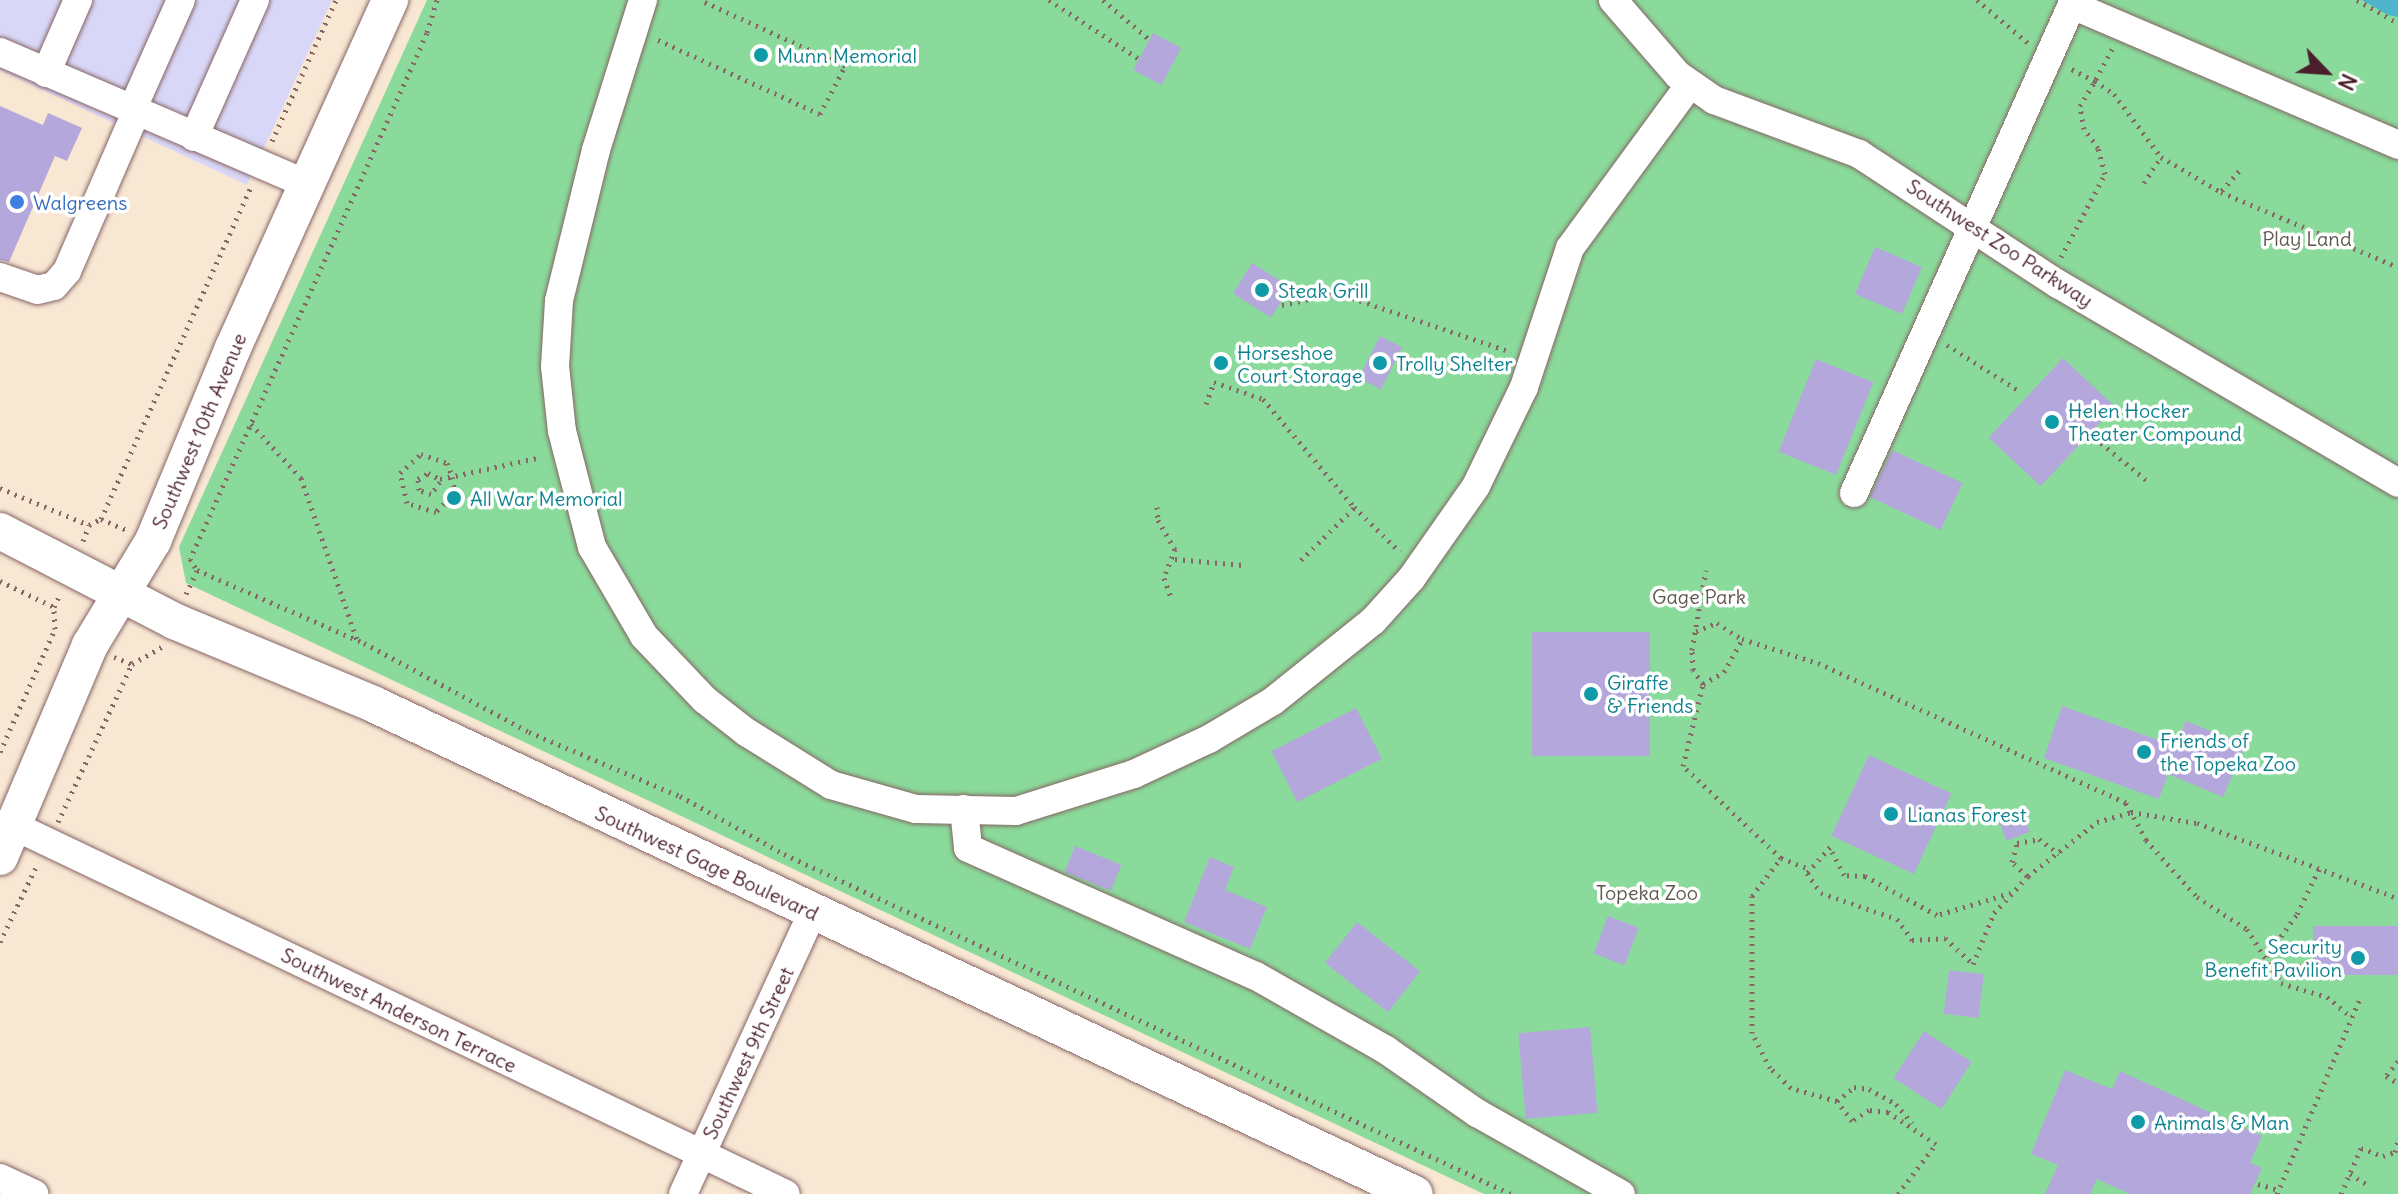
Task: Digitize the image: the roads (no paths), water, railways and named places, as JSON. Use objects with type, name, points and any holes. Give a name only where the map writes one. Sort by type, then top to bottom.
[{"type":"main road","name":"Southwest 10th Avenue","points":[[6,841],[90,645],[153,541],[390,0]]},
{"type":"main road","name":"Southwest Gage Boulevard","points":[[0,531],[256,657],[373,704],[1415,1194]]},
{"type":"street","points":[[46,73],[78,0]]},
{"type":"street","points":[[0,277],[37,290],[60,278],[181,0]]},
{"type":"street","points":[[194,137],[255,0]]},
{"type":"street","name":"Southwest Zoo Parkway","points":[[1613,0],[1690,84],[1734,110],[1859,154],[1969,227],[2398,483]]},
{"type":"street","points":[[638,2],[596,150],[559,301],[555,366],[562,431],[592,547],[644,636],[705,700],[746,732],[831,785],[916,809],[1016,811],[1095,788],[1172,758],[1273,701],[1373,621],[1411,579],[1476,486],[1524,387],[1570,248],[1596,205],[1690,84]]},
{"type":"street","points":[[1854,493],[1969,227],[2073,2],[2398,145]]},
{"type":"street","points":[[0,52],[307,184]]},
{"type":"street","points":[[964,809],[968,848],[1256,976],[1386,1050],[1477,1113],[1621,1194]]},
{"type":"street","name":"Southwest Anderson Terrace","points":[[6,841],[48,842],[786,1194]]},
{"type":"street","name":"Southwest 9th Street","points":[[683,1194],[813,912]]},
{"type":"street","points":[[0,1178],[34,1194]]},
{"type":"water","points":[[2362,0],[2398,0],[2398,17],[2388,15]]},
{"type":"place","name":"Munn Memorial","points":[[761,55]]},
{"type":"place","name":"Walgreens","points":[[17,202]]},
{"type":"place","name":"Steak Grill","points":[[1262,290]]},
{"type":"place","name":"Horseshoe Court Storage","points":[[1221,363]]},
{"type":"place","name":"Trolly Shelter","points":[[1380,363]]},
{"type":"place","name":"Helen Hocker Theater Compound","points":[[2052,422]]},
{"type":"place","name":"All War Memorial","points":[[454,498]]},
{"type":"place","name":"Giraffe & Friends","points":[[1591,694]]},
{"type":"place","name":"Friends of the Topeka Zoo","points":[[2144,752]]},
{"type":"place","name":"Lianas Forest","points":[[1891,814]]},
{"type":"place","name":"Security Benefit Pavilion","points":[[2358,958]]},
{"type":"place","name":"Animals & Man","points":[[2138,1122]]},
{"type":"park label","name":"Play Land","points":[[2307,238]]},
{"type":"park label","name":"Gage Park","points":[[1699,596]]},
{"type":"park label","name":"Topeka Zoo","points":[[1647,892]]}]
